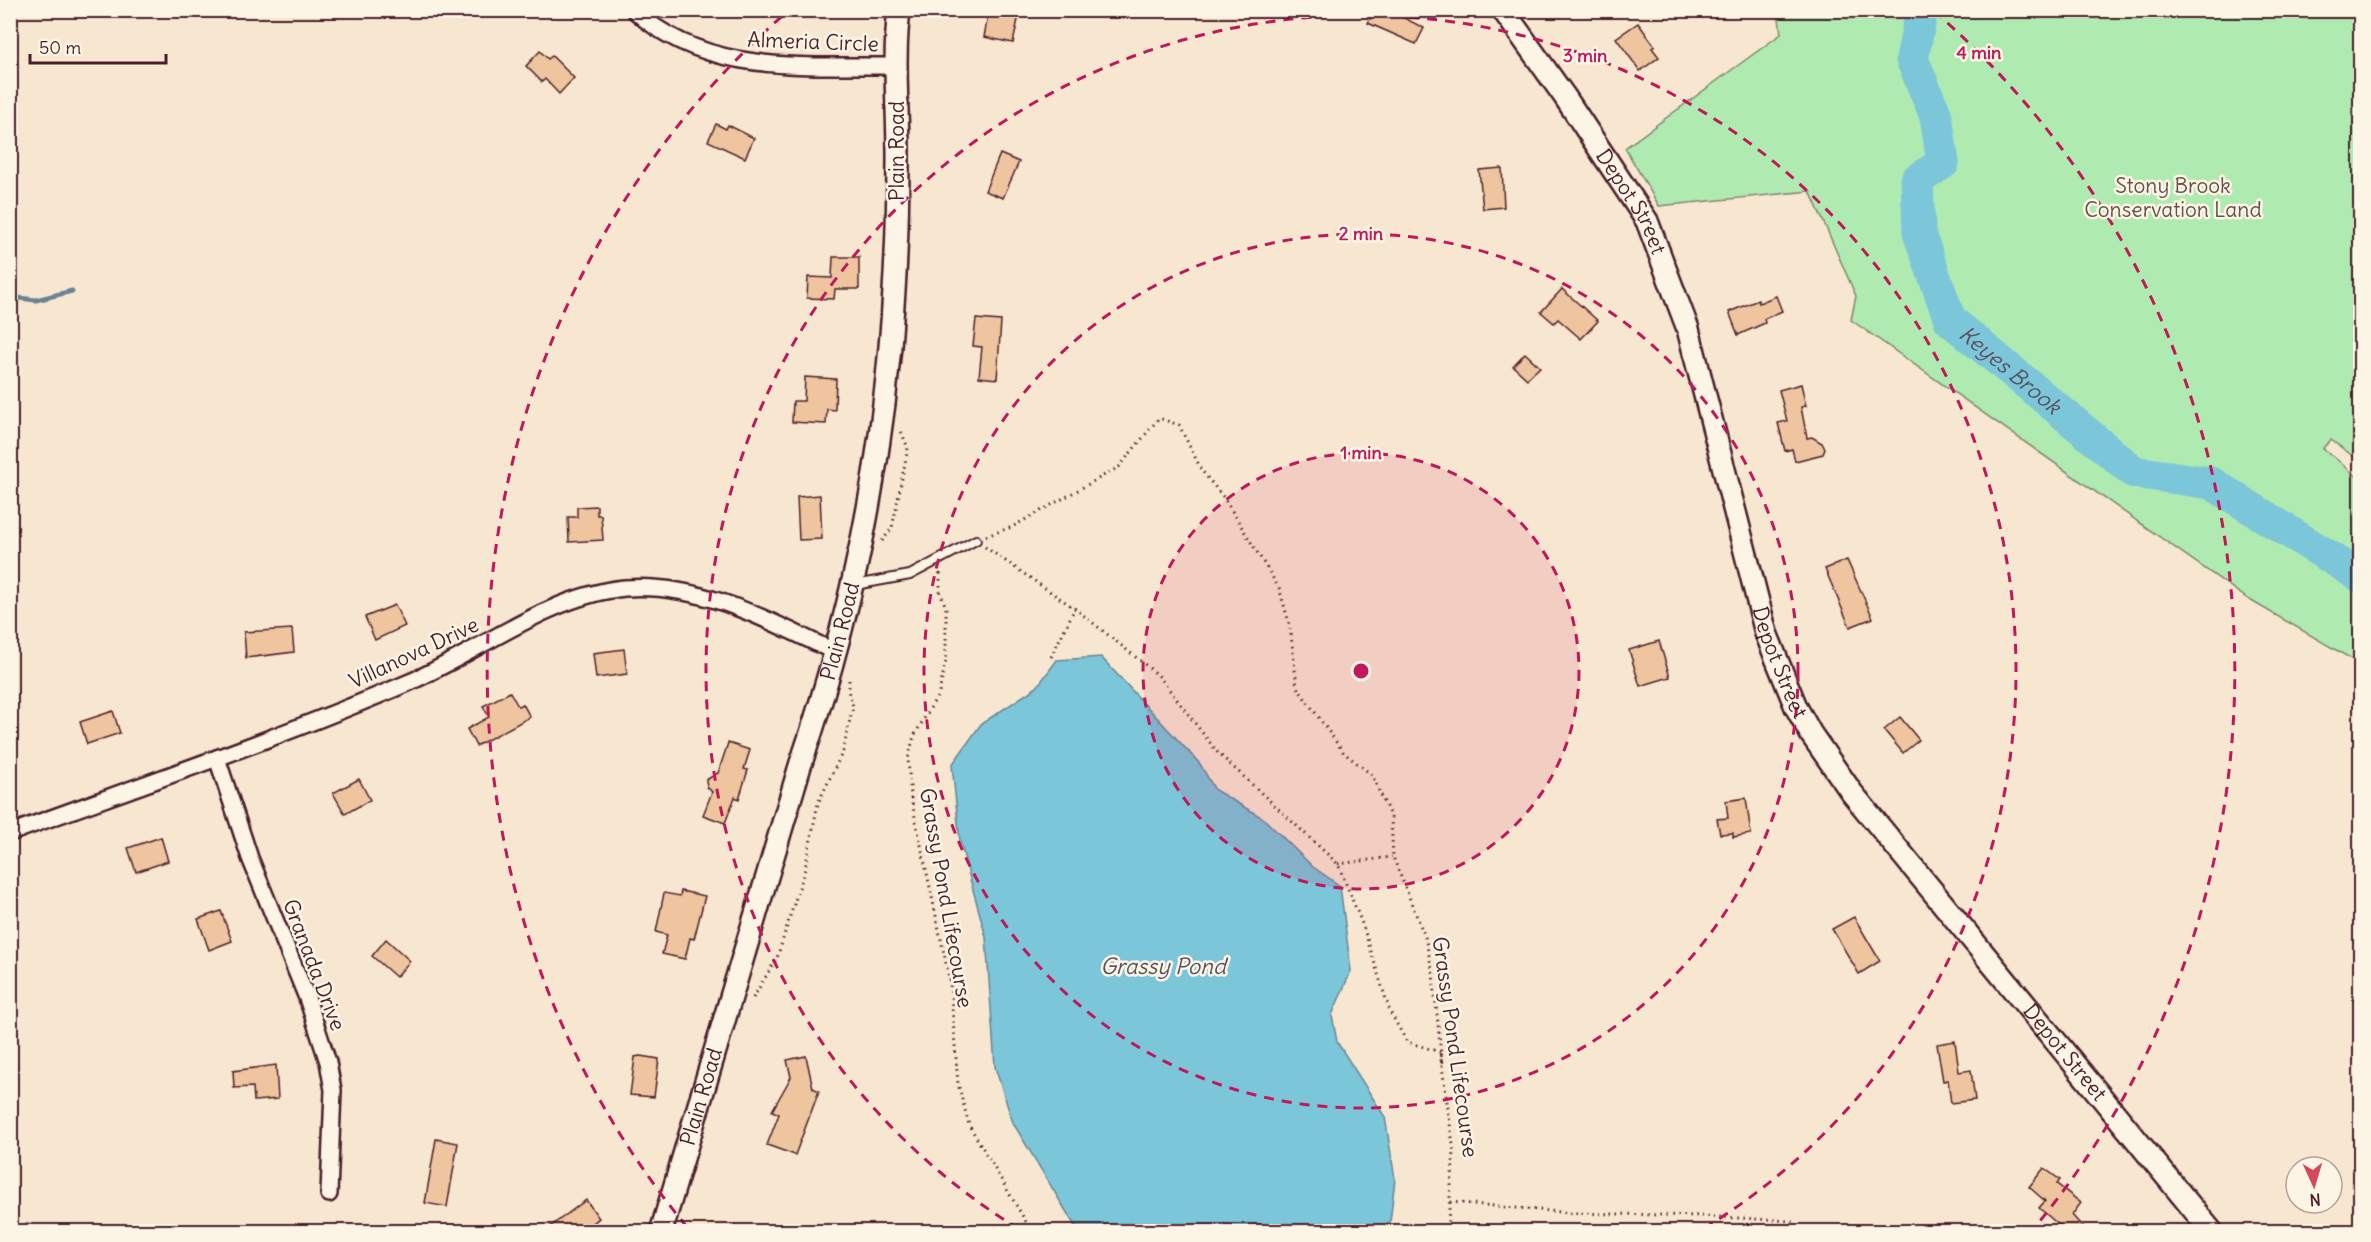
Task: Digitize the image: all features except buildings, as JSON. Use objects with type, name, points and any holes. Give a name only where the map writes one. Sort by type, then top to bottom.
[{"type":"main road","name":"Plain Road","points":[[661,1232],[835,652],[853,585],[870,504],[886,401],[897,221],[896,66],[899,10]]},
{"type":"main road","name":"Depot Street","points":[[1503,10],[1565,97],[1647,221],[1688,329],[1766,633],[1784,681],[1811,734],[1871,817],[2212,1232]]},
{"type":"street","name":"Almeria Circle","points":[[634,10],[651,26],[678,41],[737,61],[813,66],[896,66]]},
{"type":"street","name":"Villanova Drive","points":[[10,833],[217,758],[412,681],[543,612],[599,592],[627,588],[655,589],[711,598],[835,652]]},
{"type":"street","name":"Granada Drive","points":[[217,758],[250,858],[307,998],[328,1062],[333,1090],[329,1194]]},
{"type":"lane","points":[[853,585],[910,575],[976,540]]},
{"type":"path","name":"Grassy Pond Lifecourse","points":[[976,540],[1012,527],[1119,467],[1159,418],[1179,425],[1202,471],[1224,498],[1279,588],[1290,626],[1297,687],[1344,753],[1372,775],[1391,818],[1393,857],[1425,938],[1431,965],[1442,1065],[1440,1052]]},
{"type":"path","points":[[976,540],[997,558],[1075,608],[1158,675],[1218,753],[1338,864],[1363,926],[1390,1012],[1407,1042],[1440,1052]]},
{"type":"path","name":"Grassy Pond Lifecourse","points":[[939,561],[940,591],[946,608],[946,661],[939,693],[914,736],[908,759],[911,798],[950,982],[958,1084],[966,1115],[969,1125],[1032,1232]]},
{"type":"path","points":[[1050,657],[1075,608]]},
{"type":"path","points":[[1338,864],[1393,857]]},
{"type":"path","name":"Grassy Pond Lifecourse","points":[[1440,1052],[1454,1152],[1447,1229]]},
{"type":"path","points":[[1450,1202],[1572,1213],[1704,1216],[1791,1221],[1802,1232]]},
{"type":"green space","name":"Stony Brook Conservation Land","points":[[1778,11],[2360,11],[2360,461],[2331,440],[2323,448],[2360,479],[2360,664],[2248,599],[1851,320],[1856,296],[1810,191],[1659,206],[1625,148],[1781,34]]},
{"type":"water","name":"Grassy Pond","points":[[1101,657],[1200,764],[1215,790],[1263,818],[1313,867],[1340,886],[1351,971],[1332,1015],[1337,1042],[1385,1117],[1395,1179],[1389,1231],[1078,1231],[1013,1123],[995,1067],[986,937],[960,842],[952,765],[981,724],[1037,687],[1057,660]]},
{"type":"waterway","name":"Keyes Brook","points":[[1922,10],[1912,59],[1936,116],[1943,163],[1917,180],[1919,233],[1950,320],[2134,472],[2211,483],[2360,576]]},
{"type":"waterway","points":[[10,297],[36,300],[72,291]]}]
